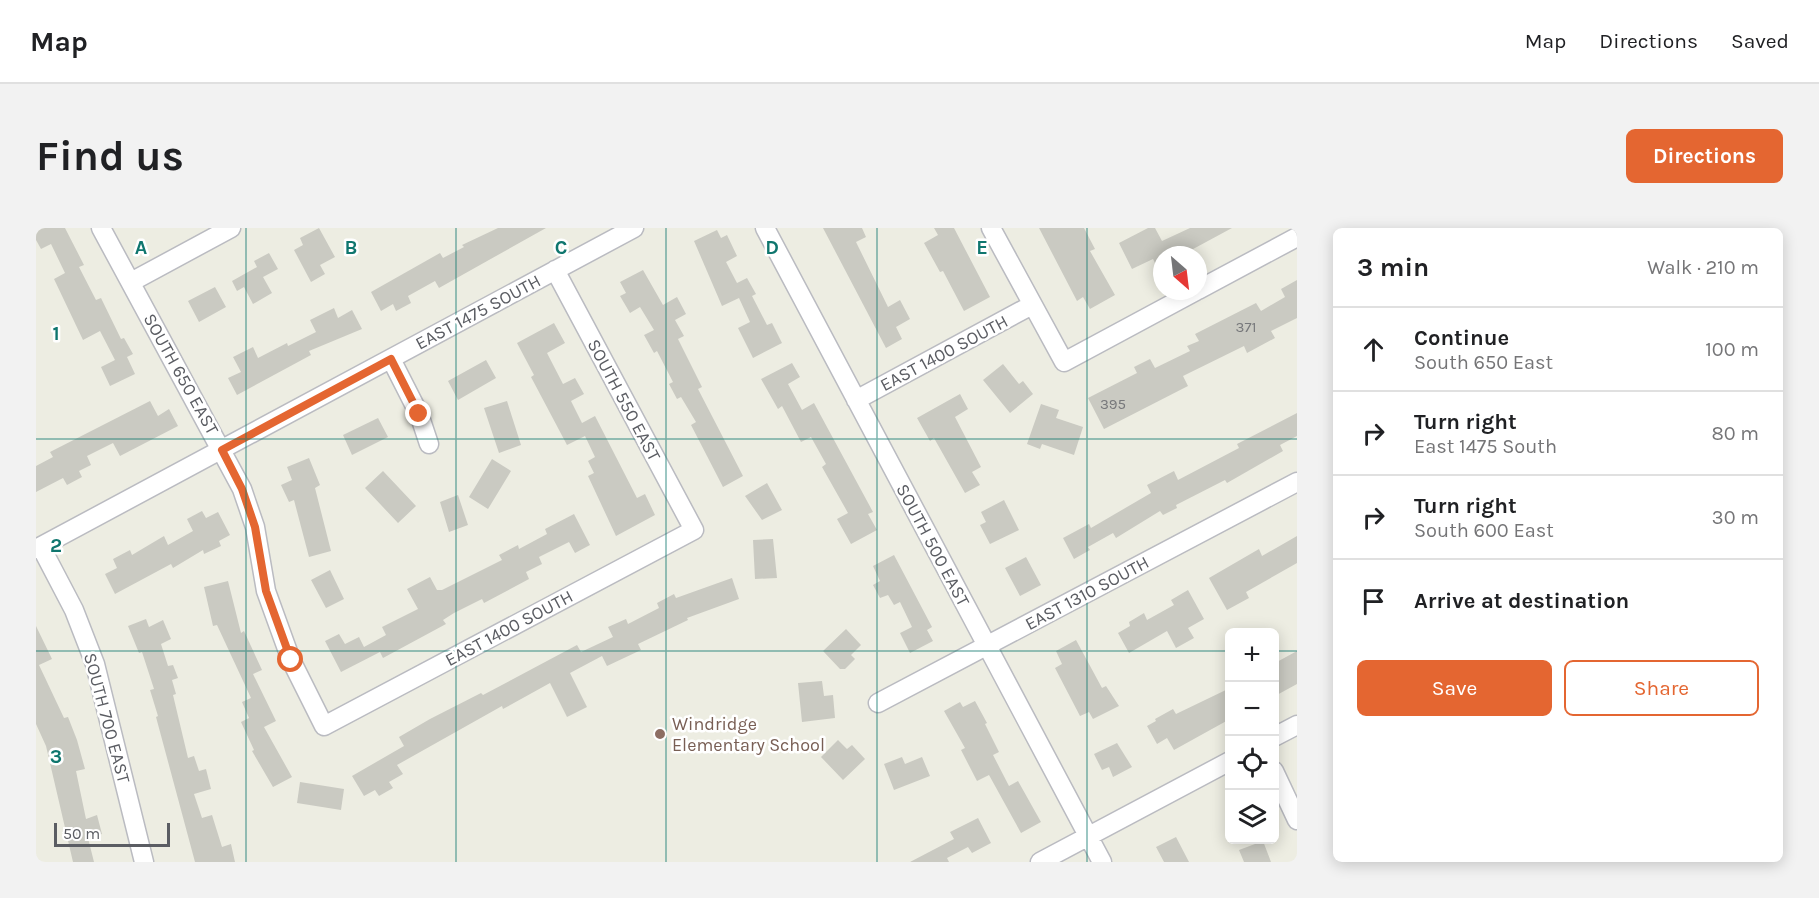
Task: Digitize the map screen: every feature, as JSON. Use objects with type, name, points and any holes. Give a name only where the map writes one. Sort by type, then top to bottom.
[{"type":"street","name":"SOUTH 650 EAST","points":[[101,228],[242,489],[255,527],[266,591],[291,660],[324,726]]},
{"type":"street","points":[[131,282],[231,228]]},
{"type":"street","name":"EAST 1475 SOUTH","points":[[38,548],[634,228]]},
{"type":"street","name":"SOUTH 500 EAST","points":[[765,228],[1102,862]]},
{"type":"street","points":[[991,228],[1064,362],[1179,300]]},
{"type":"street","points":[[1207,285],[1297,237]]},
{"type":"street","name":"SOUTH 550 EAST","points":[[555,270],[694,530]]},
{"type":"street","name":"EAST 1400 SOUTH","points":[[856,400],[1032,305]]},
{"type":"street","points":[[391,359],[419,414],[429,444]]},
{"type":"street","name":"EAST 1310 SOUTH","points":[[878,703],[1297,482]]},
{"type":"street","name":"EAST 1400 SOUTH","points":[[324,726],[694,530]]},
{"type":"street","name":"SOUTH 700 EAST","points":[[38,548],[74,610],[95,664],[144,862]]},
{"type":"street","points":[[1277,736],[1297,725]]},
{"type":"street","points":[[1040,862],[1225,764]]},
{"type":"street","points":[[1279,780],[1297,820]]},
{"type":"building","points":[[36,228],[65,228],[84,265],[79,267],[96,300],[101,298],[121,339],[124,338],[133,354],[127,357],[135,374],[110,386],[101,367],[115,360],[100,331],[83,340],[54,279],[65,273],[51,244],[41,249],[36,240]]},
{"type":"building","points":[[319,228],[335,257],[320,265],[325,274],[311,282],[294,250],[303,245],[300,238]]},
{"type":"building","points":[[498,228],[546,228],[439,288],[435,281],[408,296],[411,303],[396,311],[393,304],[381,311],[371,292],[440,253],[443,258],[464,247],[462,245]]},
{"type":"building","points":[[823,228],[862,228],[866,237],[856,242],[888,307],[900,300],[910,319],[896,327],[902,339],[886,348]]},
{"type":"building","points":[[934,228],[954,228],[990,297],[964,311],[943,271],[940,272],[924,243],[938,235]]},
{"type":"building","points":[[1039,228],[1084,228],[1095,249],[1090,251],[1115,295],[1090,309],[1083,297],[1077,301]]},
{"type":"building","points":[[1148,228],[1155,228],[1162,241],[1190,228],[1232,228],[1199,246],[1153,246],[1153,259],[1132,269],[1119,243]]},
{"type":"building","points":[[717,230],[721,238],[727,235],[737,256],[726,262],[737,283],[747,278],[756,294],[752,296],[767,325],[772,323],[782,343],[753,358],[738,328],[750,322],[739,298],[722,306],[694,241]]},
{"type":"building","points":[[269,253],[278,269],[263,277],[272,293],[253,304],[244,287],[237,291],[232,281],[257,267],[254,261]]},
{"type":"building","points":[[643,270],[663,305],[677,297],[686,314],[675,320],[684,336],[678,339],[702,387],[698,389],[743,476],[723,487],[691,425],[696,422],[681,397],[677,399],[669,384],[673,382],[657,351],[654,353],[644,335],[654,330],[640,307],[630,313],[620,296],[626,293],[620,282]]},
{"type":"building","points":[[1297,280],[1297,318],[1271,331],[1275,338],[1247,353],[1244,346],[1183,376],[1188,386],[1104,429],[1088,398],[1137,373],[1134,367],[1150,359],[1155,368],[1190,351],[1187,346],[1199,341],[1195,334],[1256,303],[1261,311],[1285,297],[1281,289]]},
{"type":"building","points":[[215,287],[226,307],[199,322],[188,301]]},
{"type":"building","points":[[334,308],[338,318],[352,310],[362,329],[309,351],[311,355],[237,395],[228,378],[241,372],[233,357],[253,347],[258,358],[287,343],[288,346],[316,332],[310,320]]},
{"type":"building","points":[[554,323],[565,343],[547,353],[563,384],[575,378],[584,394],[571,401],[582,423],[595,416],[637,498],[645,494],[655,515],[616,536],[588,476],[594,473],[588,461],[595,457],[585,436],[567,445],[531,377],[534,375],[517,343]]},
{"type":"building","points":[[486,360],[496,378],[458,400],[448,381]]},
{"type":"building","points":[[792,363],[800,377],[788,384],[802,410],[814,403],[873,512],[868,514],[877,530],[851,544],[837,519],[848,513],[822,467],[826,464],[811,437],[801,442],[782,406],[778,409],[761,379]]},
{"type":"building","points":[[1003,364],[1019,384],[1023,381],[1033,394],[1010,413],[983,380]]},
{"type":"building","points":[[960,394],[968,409],[955,417],[981,467],[972,472],[980,485],[965,493],[934,438],[930,441],[917,418]]},
{"type":"building","points":[[150,401],[158,416],[169,409],[178,426],[120,456],[113,443],[87,456],[91,465],[79,471],[82,477],[67,485],[63,478],[36,492],[36,466],[53,457],[50,452]]},
{"type":"building","points":[[507,401],[521,445],[499,453],[484,408]]},
{"type":"building","points":[[1041,404],[1059,410],[1056,418],[1083,427],[1074,455],[1042,444],[1040,449],[1027,444]]},
{"type":"building","points":[[1297,413],[1297,436],[1280,445],[1283,451],[1227,483],[1225,480],[1176,505],[1177,508],[1163,515],[1160,511],[1116,538],[1113,533],[1088,547],[1090,550],[1074,559],[1063,538],[1089,524],[1091,528],[1151,493],[1147,485],[1174,471],[1178,480],[1239,448],[1237,444]]},
{"type":"building","points":[[378,418],[388,437],[352,455],[343,435]]},
{"type":"building","points":[[309,458],[320,485],[315,488],[331,551],[309,557],[294,500],[289,502],[281,485],[292,480],[287,467]]},
{"type":"building","points":[[492,459],[511,471],[488,509],[469,497]]},
{"type":"building","points":[[383,471],[416,506],[398,523],[365,488]]},
{"type":"building","points":[[767,483],[782,510],[762,520],[745,496]]},
{"type":"building","points":[[458,495],[468,525],[449,532],[440,502]]},
{"type":"building","points":[[1004,500],[1019,530],[990,544],[980,525],[986,522],[981,512]]},
{"type":"building","points":[[202,511],[206,518],[218,512],[230,535],[219,541],[221,546],[204,554],[203,550],[173,568],[171,564],[115,594],[105,574],[117,568],[113,559],[130,550],[132,555],[164,536],[168,545],[193,531],[187,519]]},
{"type":"building","points":[[574,514],[590,545],[575,553],[569,542],[539,557],[542,564],[526,572],[529,579],[484,603],[482,599],[454,613],[443,620],[446,624],[383,658],[380,652],[341,672],[325,641],[339,634],[345,644],[359,637],[364,647],[386,635],[382,627],[418,609],[407,589],[430,577],[437,590],[442,590],[502,560],[499,555],[518,545],[519,549],[547,534],[545,529]]},
{"type":"building","points":[[1297,536],[1297,563],[1246,592],[1249,598],[1227,610],[1209,578],[1259,549],[1262,556]]},
{"type":"building","points":[[773,539],[777,578],[755,579],[753,540]]},
{"type":"building","points":[[894,555],[932,627],[927,630],[933,641],[910,653],[900,633],[912,627],[900,602],[894,605],[888,595],[880,598],[873,585],[880,581],[873,566]]},
{"type":"building","points":[[1026,557],[1041,585],[1020,596],[1005,568]]},
{"type":"building","points":[[330,570],[344,599],[326,608],[311,580]]},
{"type":"building","points":[[732,578],[739,599],[687,618],[688,620],[638,644],[641,650],[607,666],[602,656],[570,673],[587,707],[567,717],[550,683],[503,709],[502,706],[397,765],[403,774],[389,782],[393,788],[379,796],[375,790],[364,796],[352,776],[404,746],[399,737],[430,719],[481,693],[483,695],[577,645],[581,652],[613,637],[608,627],[626,619],[628,624],[659,608],[657,603],[674,594],[676,598]]},
{"type":"building","points":[[228,581],[241,633],[244,631],[262,670],[253,674],[276,721],[264,727],[292,777],[273,787],[252,751],[254,750],[241,722],[249,718],[242,702],[251,698],[217,625],[213,626],[204,587]]},
{"type":"building","points":[[1188,590],[1204,619],[1188,628],[1194,638],[1176,648],[1167,631],[1129,653],[1118,633],[1130,626],[1129,622],[1144,613],[1147,620],[1174,605],[1171,600]]},
{"type":"building","points":[[146,619],[149,627],[163,620],[171,639],[161,644],[168,666],[173,665],[178,678],[172,680],[176,694],[173,695],[188,758],[194,756],[199,771],[206,769],[211,789],[194,794],[202,818],[212,815],[222,847],[231,844],[235,862],[195,862],[156,717],[158,716],[150,690],[154,689],[142,652],[139,653],[128,626]]},
{"type":"building","points":[[36,626],[52,659],[39,665],[64,718],[68,717],[85,769],[76,771],[86,819],[97,815],[102,834],[88,838],[94,862],[73,862],[46,746],[36,724]]},
{"type":"building","points":[[846,629],[861,645],[851,655],[855,659],[845,669],[840,669],[823,651]]},
{"type":"building","points":[[1076,640],[1102,688],[1106,686],[1119,706],[1093,719],[1089,712],[1080,716],[1055,668],[1062,664],[1056,651]]},
{"type":"building","points":[[1297,651],[1297,684],[1279,694],[1279,682],[1279,661]]},
{"type":"building","points":[[822,681],[824,696],[833,695],[835,718],[802,722],[798,683]]},
{"type":"building","points":[[1225,690],[1225,722],[1174,750],[1167,738],[1157,744],[1147,726],[1173,709],[1176,714]]},
{"type":"building","points":[[975,701],[999,752],[993,755],[1009,786],[1018,781],[1041,822],[1021,833],[989,775],[977,781],[961,750],[965,748],[944,711],[960,702],[963,707]]},
{"type":"building","points":[[838,740],[847,749],[852,745],[865,759],[843,780],[821,757]]},
{"type":"building","points":[[1117,743],[1132,767],[1113,777],[1109,767],[1102,770],[1094,754]]},
{"type":"building","points":[[902,757],[905,764],[922,757],[930,776],[894,790],[884,764]]},
{"type":"building","points":[[300,782],[344,789],[341,810],[297,803]]},
{"type":"building","points":[[978,818],[991,843],[972,853],[968,847],[947,858],[949,862],[910,862],[954,839],[950,832]]},
{"type":"building","points":[[1176,837],[1189,862],[1164,862],[1156,847]]},
{"type":"building","points":[[1255,844],[1264,844],[1271,862],[1244,862],[1239,850]]},
{"type":"place","name":"Windridge Elementary School","points":[[660,734]]},
{"type":"route","points":[[291,660],[266,591],[255,527],[242,489],[222,450],[391,359],[419,414]]}]
